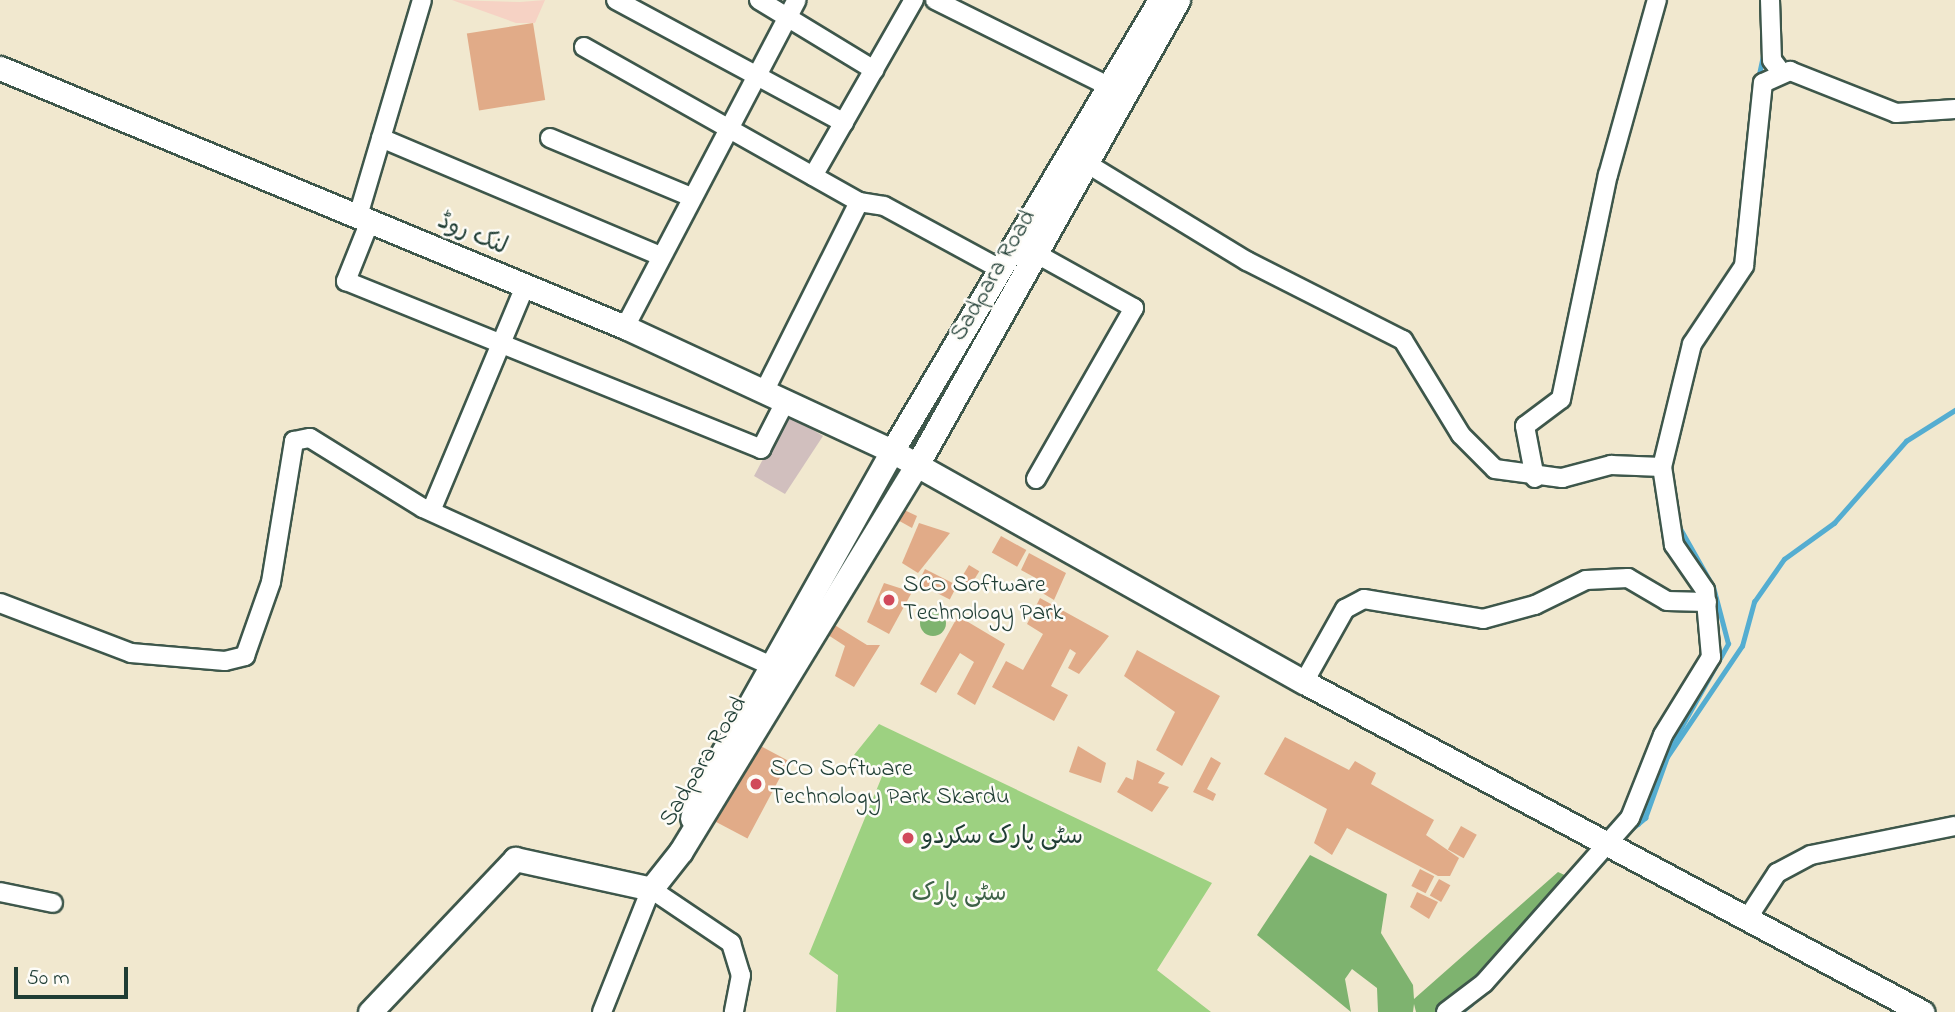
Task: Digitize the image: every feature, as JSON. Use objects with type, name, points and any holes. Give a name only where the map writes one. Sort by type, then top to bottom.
[{"type":"main road","name":"Sadpara Road","points":[[681,851],[917,465],[1037,254],[1108,86],[1160,0]]},
{"type":"main road","name":"Sadpara Road","points":[[681,851],[703,788],[892,452],[1000,269],[1078,158],[1178,0]]},
{"type":"main road","name":"لنک روڈ","points":[[0,68],[625,327],[892,452],[1304,682],[1922,1012]]},
{"type":"main road","points":[[370,1012],[515,859],[650,889],[681,851]]},
{"type":"street","points":[[422,0],[381,138],[364,218],[346,281],[502,341],[761,449],[785,402]]},
{"type":"street","points":[[616,0],[844,123]]},
{"type":"street","points":[[760,0],[874,70]]},
{"type":"street","points":[[625,327],[726,128],[797,0]]},
{"type":"street","points":[[813,176],[914,0]]},
{"type":"street","points":[[935,0],[1108,86]]},
{"type":"street","points":[[1535,478],[1525,426],[1561,399],[1608,175],[1657,0]]},
{"type":"street","points":[[1770,0],[1772,60],[1781,72],[1846,90],[1896,113],[1929,116],[1955,108]]},
{"type":"street","points":[[584,47],[859,202],[884,206],[1000,269]]},
{"type":"street","points":[[1446,1012],[1484,983],[1608,845],[1640,802],[1662,735],[1711,657],[1707,602],[1674,545],[1662,467],[1692,344],[1744,266],[1756,178],[1755,110],[1763,83],[1781,72]]},
{"type":"street","points":[[381,138],[661,256]]},
{"type":"street","points":[[550,138],[691,197]]},
{"type":"street","points":[[1078,158],[1247,261],[1403,340],[1472,450],[1495,468],[1535,478],[1611,465],[1662,467]]},
{"type":"street","points":[[764,392],[859,202]]},
{"type":"street","points":[[1036,479],[1134,307],[1037,254]]},
{"type":"street","points":[[431,511],[525,286]]},
{"type":"street","points":[[0,603],[102,646],[181,659],[240,658],[254,641],[271,582],[294,441],[310,438],[431,511],[771,666]]},
{"type":"street","points":[[1304,682],[1345,609],[1364,600],[1483,619],[1535,605],[1586,580],[1628,578],[1667,601],[1707,602]]},
{"type":"street","points":[[1747,919],[1777,873],[1811,855],[1955,826]]},
{"type":"street","points":[[602,1012],[650,889],[731,943],[741,975],[734,1012]]},
{"type":"street","points":[[0,892],[53,903]]},
{"type":"shaded area","points":[[452,0],[545,0],[535,23],[516,23]]},
{"type":"shaded area","points":[[787,414],[823,436],[785,494],[754,476]]},
{"type":"green space","points":[[933,610],[942,614],[946,623],[942,632],[933,636],[924,632],[920,623],[924,614]]},
{"type":"green space","name":"سٹی پارک","points":[[879,724],[1212,883],[1157,970],[1211,1012],[836,1012],[838,975],[809,954],[883,774],[854,755]]},
{"type":"green space","points":[[1310,855],[1387,894],[1381,933],[1413,985],[1414,999],[1558,872],[1569,877],[1468,991],[1436,1012],[1416,1012],[1414,1004],[1413,1012],[1378,1012],[1377,988],[1352,969],[1345,979],[1351,1012],[1257,935]]},
{"type":"building","points":[[533,23],[545,100],[479,111],[467,33]]},
{"type":"building","points":[[900,508],[917,516],[912,528],[894,518]]},
{"type":"building","points":[[919,523],[950,533],[918,573],[902,563]]},
{"type":"building","points":[[1001,536],[1026,550],[1017,567],[992,553]]},
{"type":"building","points":[[1029,553],[1066,573],[1054,600],[1039,591],[1043,582],[1021,570]]},
{"type":"building","points":[[969,565],[979,571],[970,587],[960,580]]},
{"type":"building","points":[[925,569],[957,585],[950,600],[918,583]]},
{"type":"building","points":[[884,583],[912,592],[889,634],[867,622]]},
{"type":"building","points":[[1040,598],[1109,636],[1079,674],[1068,668],[1076,653],[1070,649],[1051,686],[1068,695],[1054,721],[992,687],[1006,661],[1023,670],[1043,634],[1027,624]]},
{"type":"building","points":[[958,616],[1005,644],[975,705],[957,694],[974,662],[960,653],[936,693],[920,684]]},
{"type":"building","points":[[833,624],[867,645],[880,645],[854,687],[835,676],[845,646],[828,635]]},
{"type":"building","points":[[1137,650],[1220,696],[1182,766],[1156,750],[1175,712],[1124,676]]},
{"type":"building","points":[[1285,737],[1349,770],[1355,761],[1376,773],[1371,784],[1434,820],[1426,835],[1459,858],[1450,876],[1438,876],[1347,828],[1332,855],[1314,843],[1327,809],[1264,774]]},
{"type":"building","name":"SCO Software Technology Park Skardu","points":[[757,744],[789,761],[747,839],[716,822]]},
{"type":"building","points":[[1078,746],[1106,763],[1101,783],[1069,772]]},
{"type":"building","points":[[1211,757],[1221,763],[1207,789],[1216,794],[1213,801],[1193,792]]},
{"type":"building","points":[[1137,760],[1165,773],[1158,783],[1169,787],[1152,812],[1117,792],[1126,777],[1133,780]]},
{"type":"building","points":[[1461,826],[1477,835],[1464,858],[1448,850]]},
{"type":"building","points":[[1420,869],[1434,876],[1426,893],[1411,886]]},
{"type":"building","points":[[1439,879],[1450,885],[1441,902],[1430,896]]},
{"type":"building","points":[[1417,892],[1438,902],[1429,919],[1410,907]]},
{"type":"waterway","points":[[1758,79],[1764,50]]},
{"type":"waterway","points":[[1750,138],[1752,105]]},
{"type":"waterway","points":[[1700,318],[1714,297]]},
{"type":"waterway","points":[[1676,444],[1686,401]]},
{"type":"waterway","points":[[1629,831],[1645,818],[1667,757],[1742,646],[1754,602],[1784,559],[1834,523],[1906,441],[1955,410]]},
{"type":"waterway","points":[[1660,765],[1728,644],[1713,587],[1679,527]]},
{"type":"waterway","points":[[1638,824],[1651,789]]},
{"type":"waterway","points":[[1461,1012],[1471,1004]]},
{"type":"place","name":"SCO Software Technology Park","points":[[889,600]]},
{"type":"place","name":"SCO Software Technology Park Skardu","points":[[756,784]]},
{"type":"place","name":"سٹی پارک سکردو","points":[[908,838]]}]
